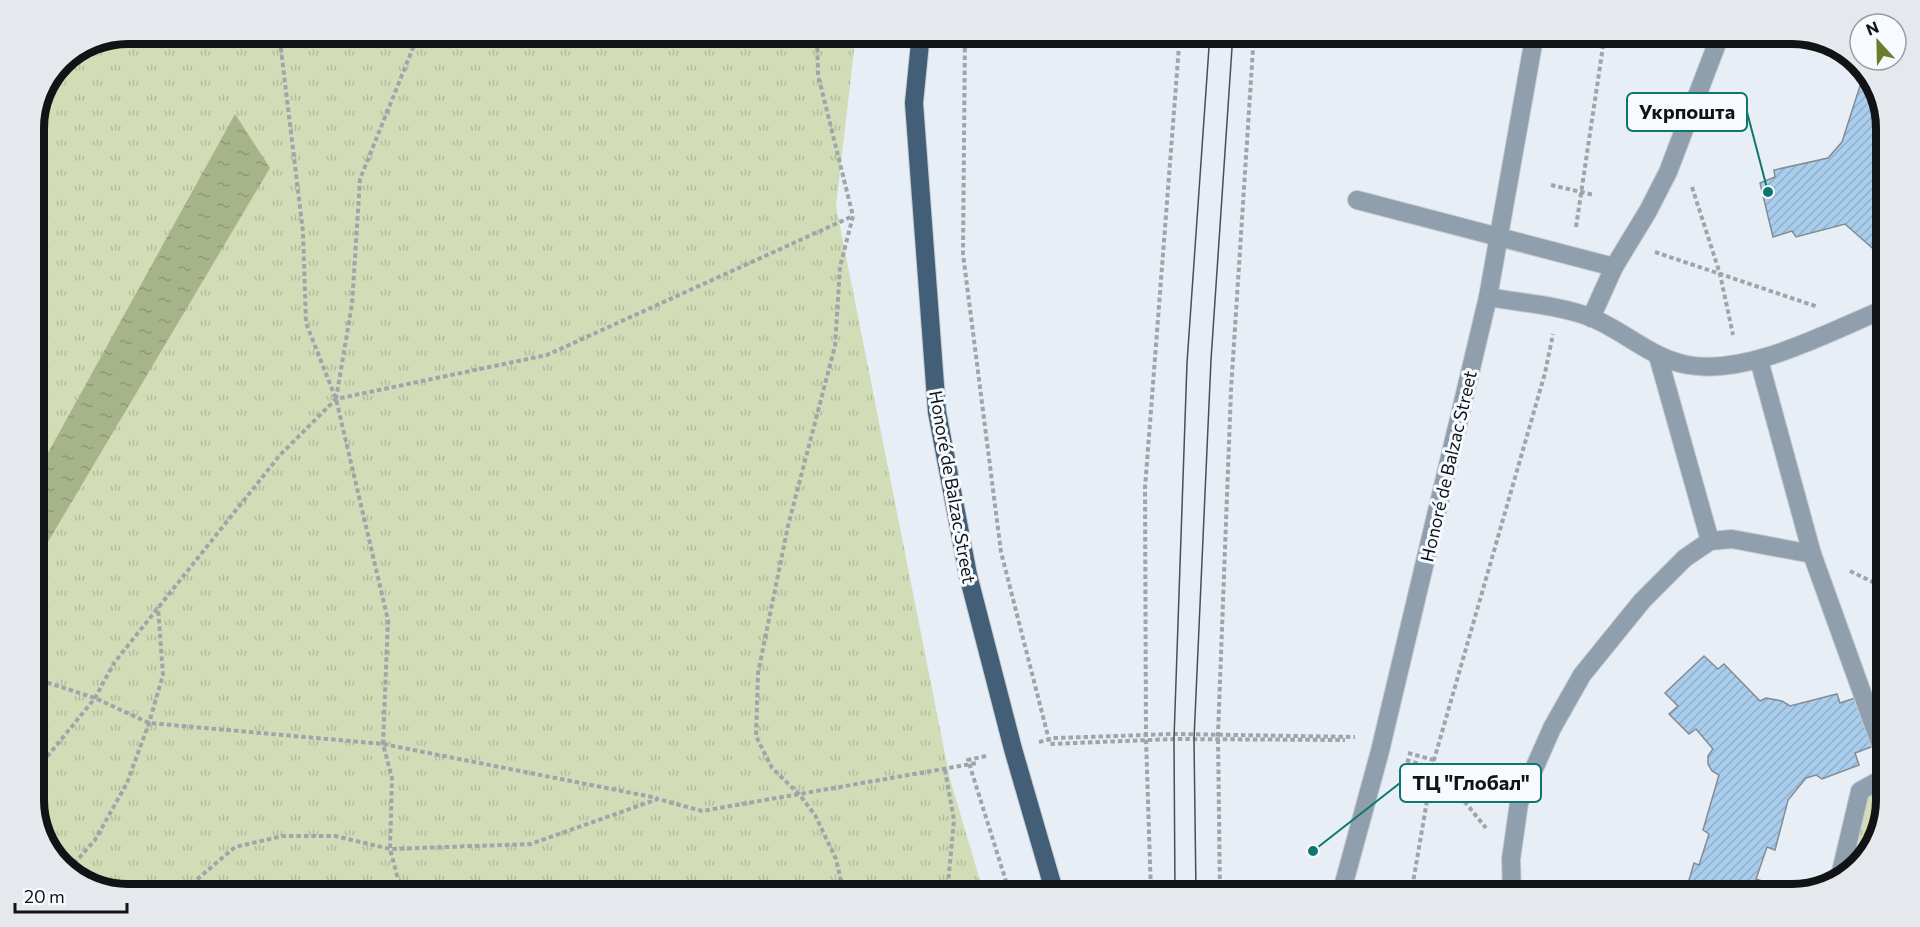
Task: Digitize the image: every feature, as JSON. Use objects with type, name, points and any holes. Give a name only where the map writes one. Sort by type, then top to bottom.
[{"type":"main road","name":"Honoré de Balzac Street","points":[[920,44],[914,103],[937,412],[968,575],[1013,749],[1052,884]]},
{"type":"street","name":"Honoré de Balzac Street","points":[[1344,884],[1382,746],[1488,297],[1532,44]]},
{"type":"street","points":[[1591,318],[1614,267],[1648,211],[1679,145],[1717,44]]},
{"type":"street","points":[[1357,200],[1614,267]]},
{"type":"street","points":[[1488,297],[1558,309],[1591,318],[1658,356],[1689,365],[1759,360],[1876,312]]},
{"type":"street","points":[[1658,356],[1710,541]]},
{"type":"street","points":[[1759,360],[1812,554],[1876,731]]},
{"type":"street","points":[[1511,884],[1510,860],[1519,803],[1552,728],[1582,675],[1642,601],[1685,558],[1710,541],[1732,539],[1812,554]]},
{"type":"street","points":[[1842,867],[1860,791],[1876,782]]},
{"type":"path","points":[[280,44],[303,232],[306,322],[336,399],[388,620],[383,744],[392,778],[390,849],[399,884]]},
{"type":"path","points":[[336,399],[352,304],[360,178],[415,44]]},
{"type":"path","points":[[817,44],[818,75],[853,216],[840,267],[835,346],[788,526],[758,673],[756,736],[772,768],[799,794],[815,815],[836,859],[842,884]]},
{"type":"path","points":[[965,44],[963,254],[1000,552],[1050,744],[1147,737],[1348,735],[1434,760]]},
{"type":"path","points":[[1151,884],[1145,488],[1179,44]]},
{"type":"path","points":[[1220,884],[1219,737],[1231,390],[1253,44]]},
{"type":"path","points":[[1570,256],[1603,44]]},
{"type":"path","points":[[1679,145],[1720,274],[1739,362]]},
{"type":"path","points":[[1551,185],[1594,195]]},
{"type":"path","points":[[44,761],[95,698],[114,663],[280,455],[336,399],[547,355],[853,216]]},
{"type":"path","points":[[1629,243],[1857,320]]},
{"type":"path","points":[[1413,884],[1434,760],[1545,373],[1558,309]]},
{"type":"path","points":[[73,864],[95,840],[127,783],[149,723],[163,675],[158,607]]},
{"type":"path","points":[[44,682],[95,698],[149,723],[383,744],[658,799],[702,811],[977,763]]},
{"type":"path","points":[[1219,737],[1345,740]]},
{"type":"path","points":[[1007,884],[968,760],[1048,740]]},
{"type":"path","points":[[1405,759],[1439,770],[1510,860]]},
{"type":"path","points":[[945,770],[954,820],[948,884]]},
{"type":"path","points":[[192,884],[236,847],[283,836],[335,836],[390,849],[531,844],[658,799]]},
{"type":"green space","points":[[128,44],[855,44],[836,206],[950,779],[981,884],[128,884],[100,879],[72,863],[52,837],[44,805],[44,122],[46,106],[61,76],[72,64],[95,50],[111,45]]},
{"type":"green space","points":[[1876,782],[1876,810],[1868,837],[1848,863],[1860,791]]},
{"type":"water","points":[[235,114],[270,168],[44,548],[44,460]]},
{"type":"building","points":[[1860,86],[1865,86],[1868,90],[1875,111],[1876,251],[1845,224],[1796,237],[1792,231],[1773,237],[1760,183],[1775,177],[1774,170],[1828,158],[1842,142]]},
{"type":"building","points":[[1704,656],[1718,669],[1724,664],[1760,701],[1766,698],[1782,701],[1790,706],[1837,694],[1840,703],[1858,697],[1876,745],[1855,753],[1859,765],[1822,779],[1816,775],[1806,778],[1788,800],[1775,850],[1767,847],[1756,879],[1768,884],[1688,884],[1694,863],[1699,865],[1709,834],[1703,830],[1719,775],[1712,771],[1708,764],[1708,756],[1713,749],[1696,729],[1689,734],[1669,714],[1678,706],[1665,693]]},
{"type":"tram line","points":[[1175,884],[1174,739],[1187,363],[1209,44]]},
{"type":"tram line","points":[[1196,884],[1194,739],[1211,360],[1232,44]]},
{"type":"place","name":"Укрпошта","points":[[1768,192]]},
{"type":"place","name":"ТЦ \"Глобал\"","points":[[1313,851]]}]
